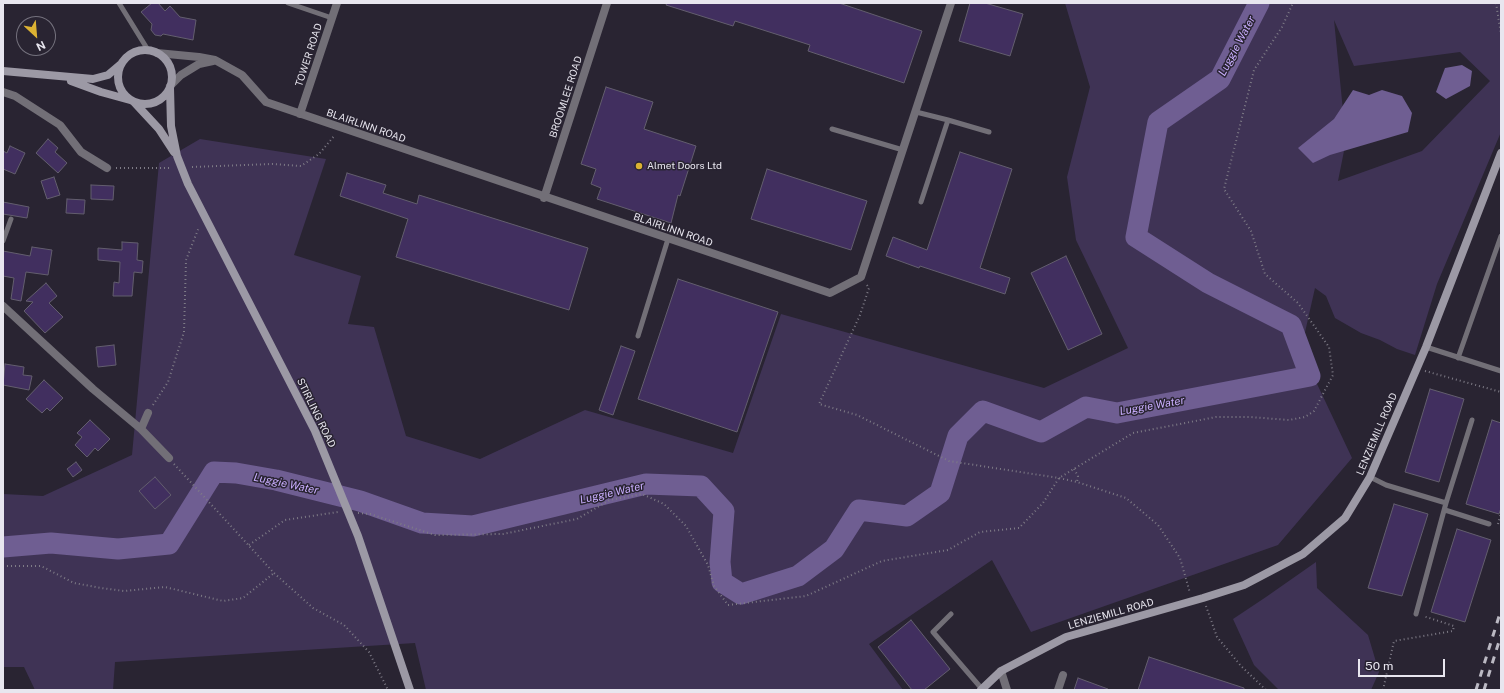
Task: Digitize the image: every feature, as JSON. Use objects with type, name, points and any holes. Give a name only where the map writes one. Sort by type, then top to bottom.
[{"type":"main road","points":[[63,78],[134,102],[147,104],[155,102],[165,96],[172,79],[170,68],[166,60],[157,53],[148,50],[138,51],[128,56],[122,64],[118,73],[119,84],[122,92],[134,102]]},
{"type":"main road","points":[[3,72],[63,78],[93,79],[108,75],[122,64]]},
{"type":"main road","name":"STIRLING ROAD","points":[[170,87],[169,116],[177,156]]},
{"type":"main road","name":"STIRLING ROAD","points":[[134,102],[159,129],[177,156],[188,184],[315,431],[358,536],[410,690]]},
{"type":"main road","name":"LENZIEMILL ROAD","points":[[982,690],[1001,671],[1066,637],[1244,585],[1303,554],[1345,518],[1370,478],[1426,347],[1501,153]]},
{"type":"street","name":"TOWER ROAD","points":[[300,114],[337,3]]},
{"type":"street","name":"BROOMLEE ROAD","points":[[544,198],[607,3]]},
{"type":"street","points":[[861,277],[951,3]]},
{"type":"street","name":"BLAIRLINN ROAD","points":[[157,53],[215,60],[242,75],[266,102],[544,198],[830,294],[861,277]]},
{"type":"street","points":[[170,87],[181,75],[199,64],[215,60]]},
{"type":"street","points":[[3,92],[15,96],[60,125],[81,152],[107,168]]},
{"type":"street","points":[[3,306],[93,389],[141,429],[169,458]]},
{"type":"street","points":[[141,429],[148,413]]},
{"type":"street","points":[[1001,671],[1007,690]]},
{"type":"street","points":[[1058,690],[1063,675]]},
{"type":"lane","points":[[119,3],[148,50]]},
{"type":"lane","points":[[288,3],[332,18]]},
{"type":"lane","points":[[916,112],[989,132]]},
{"type":"lane","points":[[921,202],[948,120]]},
{"type":"lane","points":[[832,129],[903,150]]},
{"type":"lane","points":[[3,241],[11,219]]},
{"type":"lane","points":[[1458,358],[1501,236]]},
{"type":"lane","points":[[638,336],[668,239]]},
{"type":"lane","points":[[1426,347],[1501,371]]},
{"type":"lane","points":[[1416,614],[1446,503],[1472,420]]},
{"type":"lane","points":[[1370,478],[1386,485],[1446,503]]},
{"type":"lane","points":[[1444,510],[1490,524]]},
{"type":"lane","points":[[951,614],[933,632],[982,690]]},
{"type":"path","points":[[356,513],[370,514],[435,535],[503,534],[578,519],[610,500],[642,494],[664,504],[686,526],[708,565],[714,586],[728,605],[806,596],[882,561],[948,550],[980,532],[1019,528],[1043,503],[1059,478],[1133,434],[1216,417],[1250,417],[1289,420],[1305,417],[1314,411],[1333,375],[1329,347],[1298,303],[1265,274],[1251,231],[1224,189],[1254,70],[1282,28],[1293,3]]},
{"type":"path","points":[[1496,3],[1501,34]]},
{"type":"path","points":[[107,168],[182,168],[272,164],[302,166],[319,154],[341,128]]},
{"type":"path","points":[[148,413],[168,382],[184,332],[186,260],[204,214]]},
{"type":"path","points":[[861,277],[869,288],[860,316],[819,404],[857,415],[949,461],[1059,478],[1126,498],[1158,525],[1180,558],[1193,601]]},
{"type":"path","points":[[1417,368],[1501,392]]},
{"type":"path","points":[[169,458],[274,573],[313,608],[344,625],[369,652],[388,690]]},
{"type":"path","points":[[1074,469],[1078,476],[1076,482]]},
{"type":"path","points":[[249,546],[284,520],[342,512]]},
{"type":"path","points":[[3,566],[41,566],[74,583],[101,588],[124,591],[165,587],[223,601],[243,598],[274,573]]},
{"type":"path","points":[[1203,598],[1217,638],[1241,666],[1266,690]]},
{"type":"path","points":[[1383,690],[1394,641],[1452,631],[1454,626],[1416,614]]},
{"type":"shaded area","points":[[1065,3],[1501,3],[1501,132],[1437,284],[1415,355],[1397,349],[1380,340],[1361,333],[1335,318],[1326,296],[1315,288],[1301,350],[1352,458],[1278,545],[1031,632],[992,560],[869,644],[903,690],[426,690],[415,643],[115,662],[113,690],[35,690],[24,667],[3,667],[3,494],[43,496],[132,455],[159,163],[200,139],[326,159],[294,255],[361,276],[348,324],[374,327],[406,436],[480,459],[585,410],[733,453],[781,314],[1044,388],[1128,348],[1076,240],[1067,177],[1090,87]],"holes":[[[1334,20],[1354,66],[1460,52],[1490,81],[1422,151],[1338,181],[1346,141]]]},
{"type":"shaded area","points":[[1462,65],[1472,71],[1470,86],[1446,99],[1436,92],[1445,68]]},
{"type":"shaded area","points":[[1353,90],[1369,95],[1382,90],[1402,96],[1412,113],[1408,132],[1330,155],[1313,163],[1298,148],[1334,119]]},
{"type":"shaded area","points":[[1316,562],[1317,588],[1368,635],[1379,672],[1371,690],[1279,690],[1254,665],[1233,619]]},
{"type":"building","points":[[152,3],[158,3],[165,11],[170,6],[180,17],[196,20],[193,40],[163,34],[161,36],[155,35],[151,30],[152,24],[141,12]]},
{"type":"building","points":[[667,3],[839,3],[922,31],[904,83],[808,51],[810,45],[735,21],[733,26],[666,5]]},
{"type":"building","points":[[970,3],[985,3],[1023,14],[1010,56],[959,41]]},
{"type":"building","name":"Almet Doors Ltd","points":[[606,87],[653,102],[644,129],[696,146],[680,196],[678,195],[671,223],[597,199],[601,188],[591,184],[596,169],[581,164]]},
{"type":"building","points":[[48,139],[58,148],[55,152],[67,163],[58,173],[36,153]]},
{"type":"building","points":[[10,146],[25,153],[15,174],[3,169],[3,151],[7,153]]},
{"type":"building","points":[[960,152],[1012,169],[980,268],[1010,278],[1005,294],[920,266],[919,268],[886,256],[893,237],[927,250]]},
{"type":"building","points":[[767,169],[867,201],[851,250],[751,219]]},
{"type":"building","points":[[347,173],[386,185],[383,193],[417,204],[419,195],[588,248],[569,310],[396,257],[408,219],[340,196]]},
{"type":"building","points":[[54,177],[60,195],[47,199],[41,181]]},
{"type":"building","points":[[91,185],[114,186],[113,200],[91,199]]},
{"type":"building","points":[[67,199],[85,200],[84,214],[66,213]]},
{"type":"building","points":[[3,202],[29,207],[27,218],[3,214]]},
{"type":"building","points":[[122,242],[138,243],[137,260],[143,261],[142,273],[134,272],[132,296],[113,296],[114,282],[119,283],[120,262],[98,260],[98,248],[122,250]]},
{"type":"building","points":[[32,247],[52,250],[48,275],[26,272],[21,301],[11,299],[14,278],[3,276],[3,251],[30,256]]},
{"type":"building","points":[[1066,256],[1102,334],[1068,350],[1031,273]]},
{"type":"building","points":[[678,279],[778,312],[737,432],[638,399]]},
{"type":"building","points":[[46,283],[57,296],[49,303],[63,317],[45,333],[24,311],[33,302],[26,301]]},
{"type":"building","points":[[114,345],[116,365],[98,367],[96,347]]},
{"type":"building","points":[[621,346],[635,351],[613,415],[599,410]]},
{"type":"building","points":[[5,364],[24,367],[23,375],[32,376],[29,390],[3,385]]},
{"type":"building","points":[[44,380],[63,398],[50,411],[47,408],[42,413],[26,399]]},
{"type":"building","points":[[1430,389],[1464,399],[1439,482],[1405,472]]},
{"type":"building","points":[[90,420],[110,439],[98,451],[95,448],[87,457],[75,445],[82,437],[77,433]]},
{"type":"building","points":[[1492,420],[1501,423],[1501,508],[1499,514],[1466,504]]},
{"type":"building","points":[[76,462],[82,470],[73,477],[67,469]]},
{"type":"building","points":[[155,477],[171,495],[155,509],[139,491]]},
{"type":"building","points":[[1394,504],[1428,514],[1402,596],[1368,588]]},
{"type":"building","points":[[1457,529],[1491,540],[1465,622],[1431,612]]},
{"type":"building","points":[[911,620],[950,669],[924,690],[912,690],[878,647]]},
{"type":"building","points":[[1149,657],[1244,688],[1244,690],[1138,690]]},
{"type":"building","points":[[1078,678],[1108,689],[1074,690]]},
{"type":"waterway","name":"Luggie Water","points":[[3,547],[51,543],[118,549],[169,544],[214,472],[236,473],[276,480],[360,501],[422,523],[473,526],[646,484],[701,486],[724,511],[720,562],[722,582],[741,594],[798,576],[834,549],[859,510],[907,516],[940,493],[958,436],[983,411],[1041,432],[1086,407],[1117,413],[1310,376],[1291,325],[1208,283],[1136,237],[1158,122],[1220,79],[1259,3]]},
{"type":"railway","points":[[1476,690],[1501,610]]},
{"type":"railway","points":[[1484,690],[1501,635]]},
{"type":"place","name":"Almet Doors Ltd","points":[[639,166]]}]
